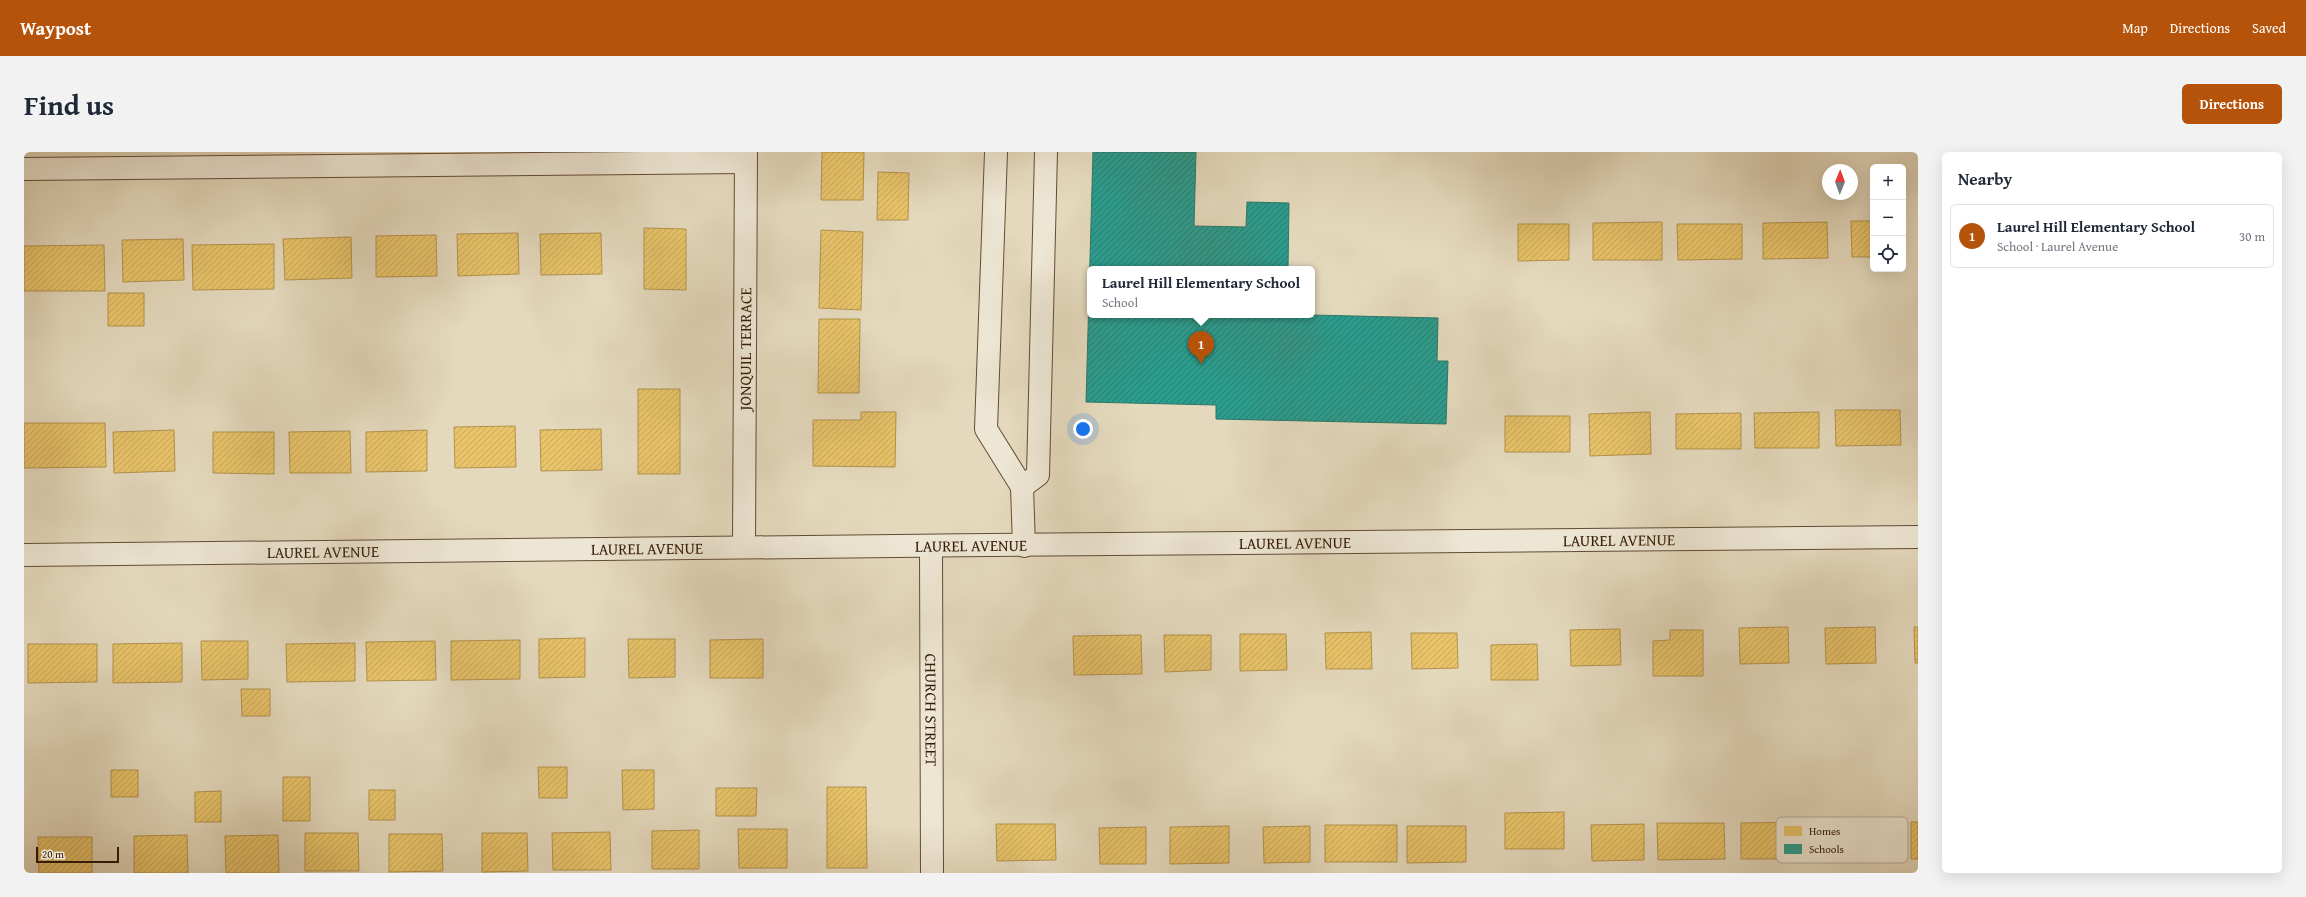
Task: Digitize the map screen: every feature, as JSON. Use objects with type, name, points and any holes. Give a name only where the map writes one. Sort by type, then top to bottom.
[{"type":"street","points":[[996,152],[986,429],[1022,487],[1024,546]]},
{"type":"street","points":[[1022,487],[1038,474],[1046,152]]},
{"type":"street","points":[[24,169],[745,157]]},
{"type":"street","name":"JONQUIL TERRACE","points":[[744,546],[745,157]]},
{"type":"street","name":"LAUREL AVENUE","points":[[24,555],[744,546],[931,547],[1918,537]]},
{"type":"street","name":"CHURCH STREET","points":[[931,547],[932,873]]},
{"type":"building: Homes","points":[[822,152],[864,152],[863,200],[821,200]]},
{"type":"building: Homes","points":[[878,172],[909,173],[908,220],[877,220]]},
{"type":"building: Homes","points":[[1851,221],[1870,221],[1870,257],[1852,257]]},
{"type":"building: Homes","points":[[1662,222],[1662,260],[1593,260],[1593,223]]},
{"type":"building: Homes","points":[[1827,222],[1828,258],[1763,259],[1763,223]]},
{"type":"building: Homes","points":[[1518,224],[1569,224],[1569,260],[1518,261]]},
{"type":"building: Homes","points":[[1677,224],[1742,224],[1742,259],[1678,260]]},
{"type":"building: Homes","points":[[644,228],[686,229],[686,290],[644,289]]},
{"type":"building: Homes","points":[[821,230],[863,232],[861,310],[819,308]]},
{"type":"building: Homes","points":[[518,233],[519,274],[458,276],[457,234]]},
{"type":"building: Homes","points":[[601,233],[602,274],[541,275],[540,234]]},
{"type":"building: Homes","points":[[436,235],[437,276],[376,277],[376,236]]},
{"type":"building: Homes","points":[[351,237],[352,278],[285,280],[283,239]]},
{"type":"building: Homes","points":[[183,239],[184,280],[123,282],[122,240]]},
{"type":"building: Homes","points":[[274,244],[274,289],[193,290],[192,245]]},
{"type":"building: Homes","points":[[104,245],[105,291],[24,291],[24,246]]},
{"type":"building: Homes","points":[[108,293],[144,293],[144,326],[108,326]]},
{"type":"building: Homes","points":[[819,319],[860,319],[859,393],[818,393]]},
{"type":"building: Homes","points":[[638,389],[680,389],[680,474],[638,474]]},
{"type":"building: Homes","points":[[1835,410],[1900,410],[1901,445],[1836,446]]},
{"type":"building: Homes","points":[[861,412],[896,412],[895,467],[813,466],[813,420],[861,420]]},
{"type":"building: Homes","points":[[1650,412],[1651,454],[1590,456],[1589,414]]},
{"type":"building: Homes","points":[[1819,412],[1819,448],[1755,448],[1754,413]]},
{"type":"building: Homes","points":[[1741,413],[1741,449],[1676,449],[1676,414]]},
{"type":"building: Homes","points":[[1505,416],[1570,416],[1570,452],[1505,452]]},
{"type":"building: Homes","points":[[24,423],[105,423],[106,467],[24,468]]},
{"type":"building: Homes","points":[[515,426],[516,467],[455,468],[454,427]]},
{"type":"building: Homes","points":[[601,429],[602,470],[541,471],[540,430]]},
{"type":"building: Homes","points":[[174,430],[175,471],[114,473],[113,432]]},
{"type":"building: Homes","points":[[427,430],[427,471],[366,472],[366,432]]},
{"type":"building: Homes","points":[[350,431],[351,473],[290,473],[289,432]]},
{"type":"building: Homes","points":[[213,432],[274,432],[274,474],[213,473]]},
{"type":"building: Homes","points":[[1788,627],[1789,663],[1740,664],[1739,628]]},
{"type":"building: Homes","points":[[1875,627],[1876,663],[1826,664],[1825,628]]},
{"type":"building: Homes","points":[[1914,627],[1918,627],[1918,663],[1915,663]]},
{"type":"building: Homes","points":[[1620,629],[1621,665],[1571,666],[1570,630]]},
{"type":"building: Homes","points":[[1670,630],[1703,630],[1703,676],[1653,676],[1653,641],[1670,640]]},
{"type":"building: Homes","points":[[1371,632],[1372,669],[1326,669],[1325,633]]},
{"type":"building: Homes","points":[[1411,633],[1457,633],[1458,668],[1412,669]]},
{"type":"building: Homes","points":[[1240,634],[1286,634],[1287,670],[1240,671]]},
{"type":"building: Homes","points":[[1141,635],[1142,674],[1074,675],[1073,636]]},
{"type":"building: Homes","points":[[1164,635],[1211,635],[1211,670],[1165,672]]},
{"type":"building: Homes","points":[[585,638],[585,677],[539,678],[539,639]]},
{"type":"building: Homes","points":[[628,639],[675,639],[675,677],[629,678]]},
{"type":"building: Homes","points":[[763,639],[763,678],[710,678],[710,640]]},
{"type":"building: Homes","points":[[520,640],[520,679],[451,680],[451,641]]},
{"type":"building: Homes","points":[[201,641],[248,641],[248,679],[202,680]]},
{"type":"building: Homes","points":[[435,641],[436,680],[367,681],[366,642]]},
{"type":"building: Homes","points":[[182,643],[182,682],[113,683],[113,644]]},
{"type":"building: Homes","points":[[355,643],[355,681],[287,682],[286,644]]},
{"type":"building: Homes","points":[[28,644],[97,644],[97,682],[28,683]]},
{"type":"building: Homes","points":[[1537,644],[1538,680],[1491,680],[1491,645]]},
{"type":"building: Homes","points":[[241,689],[270,689],[270,716],[242,716]]},
{"type":"building: Homes","points":[[538,767],[567,767],[567,798],[539,798]]},
{"type":"building: Homes","points":[[111,770],[138,770],[138,797],[111,797]]},
{"type":"building: Homes","points":[[622,770],[654,770],[654,809],[623,810]]},
{"type":"building: Homes","points":[[283,777],[310,777],[310,821],[283,821]]},
{"type":"building: Homes","points":[[827,787],[866,787],[867,868],[827,868]]},
{"type":"building: Homes","points":[[716,788],[757,788],[756,816],[716,816]]},
{"type":"building: Homes","points":[[369,790],[395,790],[395,820],[369,820]]},
{"type":"building: Homes","points":[[221,791],[221,822],[195,822],[195,792]]},
{"type":"building: Homes","points":[[1564,812],[1564,849],[1505,849],[1505,813]]},
{"type":"building: Homes","points":[[1776,822],[1776,859],[1741,859],[1741,823]]},
{"type":"building: Homes","points":[[1911,822],[1918,822],[1918,859],[1911,859]]},
{"type":"building: Homes","points":[[1657,823],[1724,823],[1725,859],[1658,860]]},
{"type":"building: Homes","points":[[996,824],[1055,824],[1056,860],[997,861]]},
{"type":"building: Homes","points":[[1644,824],[1644,860],[1592,861],[1591,825]]},
{"type":"building: Homes","points":[[1325,825],[1397,825],[1397,862],[1325,862]]},
{"type":"building: Homes","points":[[1229,826],[1229,863],[1170,864],[1170,827]]},
{"type":"building: Homes","points":[[1310,826],[1310,862],[1264,863],[1263,827]]},
{"type":"building: Homes","points":[[1407,826],[1466,826],[1466,862],[1407,863]]},
{"type":"building: Homes","points":[[1146,827],[1146,864],[1100,864],[1099,828]]},
{"type":"building: Homes","points":[[738,829],[787,829],[787,868],[739,868]]},
{"type":"building: Homes","points":[[699,830],[699,869],[652,869],[652,831]]},
{"type":"building: Homes","points":[[610,832],[611,870],[553,870],[552,833]]},
{"type":"building: Homes","points":[[305,833],[358,833],[359,871],[305,871]]},
{"type":"building: Homes","points":[[482,833],[527,833],[528,871],[482,872]]},
{"type":"building: Homes","points":[[389,834],[442,834],[443,871],[389,872]]},
{"type":"building: Homes","points":[[187,835],[188,873],[134,873],[134,836]]},
{"type":"building: Homes","points":[[278,835],[279,873],[226,873],[225,836]]},
{"type":"building: Homes","points":[[38,837],[92,837],[92,873],[39,873]]},
{"type":"building: Schools","points":[[1093,152],[1196,152],[1194,226],[1246,227],[1247,202],[1289,203],[1288,266],[1090,266]]},
{"type":"building: Schools","points":[[1315,315],[1438,318],[1437,361],[1448,361],[1446,424],[1216,419],[1216,405],[1086,402],[1088,318],[1315,318]]},
{"type":"place","name":"Laurel Hill Elementary School","points":[[1201,364]]}]
